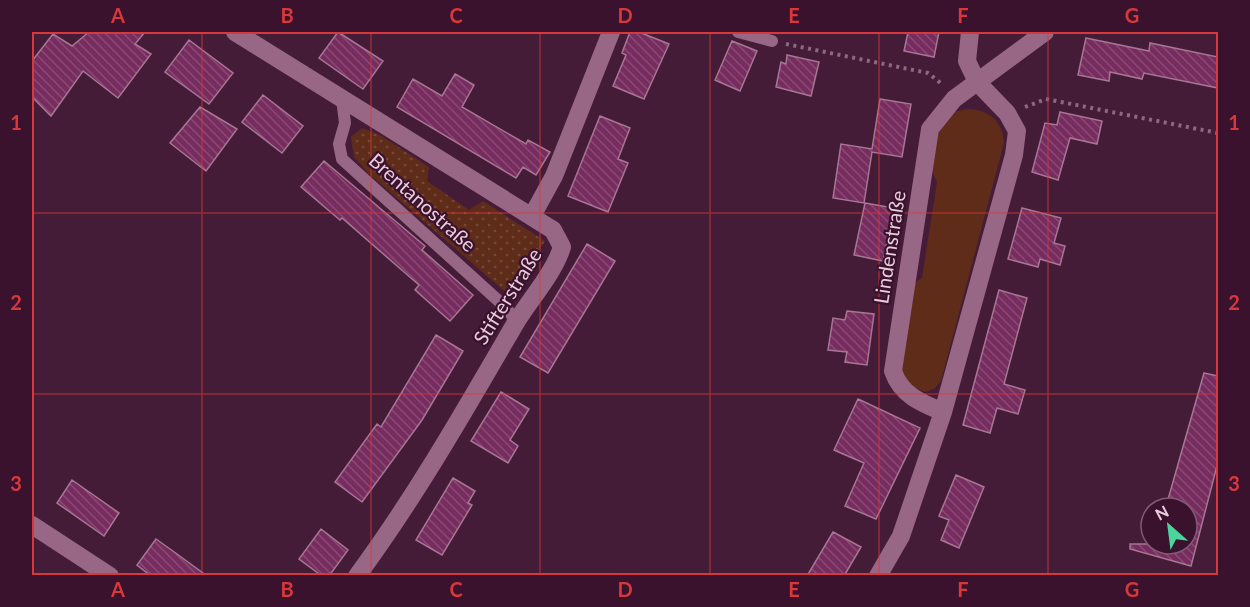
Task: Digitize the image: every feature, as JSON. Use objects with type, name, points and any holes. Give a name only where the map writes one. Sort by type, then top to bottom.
[{"type":"street","name":"Brentanostraße","points":[[235,32],[532,216]]},
{"type":"street","name":"Stifterstraße","points":[[357,576],[458,422],[517,321],[558,259],[562,247],[553,230],[532,216],[554,176],[611,32]]},
{"type":"street","points":[[878,576],[901,536],[944,412],[1014,155],[1017,131],[1007,113],[977,82],[967,61],[970,32]]},
{"type":"street","name":"Lindenstraße","points":[[944,412],[923,404],[902,390],[893,370],[930,129],[939,114],[958,96],[1045,32]]},
{"type":"street","points":[[32,525],[110,576]]},
{"type":"lane","points":[[738,32],[772,41]]},
{"type":"lane","name":"Brentanostraße","points":[[342,99],[345,123],[339,144],[342,159],[517,321]]},
{"type":"path","points":[[772,41],[928,73],[958,96]]},
{"type":"path","points":[[1007,113],[1046,99],[1218,133]]},
{"type":"shaded area","points":[[967,109],[982,111],[993,118],[1001,128],[1004,143],[941,381],[935,388],[926,392],[910,384],[900,370],[912,284],[922,278],[937,182],[931,163],[933,145],[954,112]]},
{"type":"shaded area","points":[[362,128],[380,135],[429,167],[427,181],[469,210],[483,201],[545,241],[509,295],[368,173],[354,157],[351,137]]},
{"type":"building","points":[[89,32],[145,32],[135,44],[151,54],[118,98],[83,71],[51,116],[32,97],[32,61],[53,34],[72,46]]},
{"type":"building","points":[[338,32],[383,61],[363,89],[319,58]]},
{"type":"building","points":[[630,32],[639,32],[669,44],[644,99],[613,86],[626,55],[622,53]]},
{"type":"building","points":[[908,32],[939,32],[934,57],[904,51]]},
{"type":"building","points":[[1086,38],[1149,51],[1150,43],[1218,57],[1218,88],[1144,73],[1142,79],[1110,72],[1109,81],[1078,75]]},
{"type":"building","points":[[189,40],[233,73],[209,104],[165,72]]},
{"type":"building","points":[[732,41],[757,51],[740,91],[715,80]]},
{"type":"building","points":[[787,55],[819,62],[811,96],[776,87],[781,62],[786,64]]},
{"type":"building","points":[[455,74],[474,85],[462,107],[526,144],[528,140],[550,152],[536,175],[523,167],[516,178],[397,107],[413,79],[442,96]]},
{"type":"building","points":[[263,95],[303,126],[282,153],[242,122]]},
{"type":"building","points":[[880,99],[911,104],[902,157],[872,152],[864,203],[833,198],[841,144],[872,149]]},
{"type":"building","points":[[200,107],[237,129],[206,171],[170,143]]},
{"type":"building","points":[[1060,112],[1102,121],[1097,144],[1070,138],[1058,180],[1032,172],[1045,123],[1057,125]]},
{"type":"building","points":[[600,116],[630,128],[618,159],[628,163],[608,212],[568,196]]},
{"type":"building","points":[[324,161],[425,246],[422,250],[473,295],[450,321],[415,290],[419,285],[342,218],[340,220],[301,187]]},
{"type":"building","points":[[865,203],[894,208],[883,261],[854,255]]},
{"type":"building","points":[[1022,208],[1061,218],[1054,243],[1065,246],[1060,265],[1040,259],[1038,267],[1008,259]]},
{"type":"building","points":[[587,244],[615,261],[548,373],[520,357]]},
{"type":"building","points":[[999,290],[1027,298],[1004,384],[1025,390],[1018,414],[997,408],[990,433],[963,425]]},
{"type":"building","points":[[847,311],[874,314],[867,365],[845,362],[847,352],[828,350],[833,318],[845,320]]},
{"type":"building","points":[[436,335],[463,351],[422,420],[362,502],[335,482],[377,424],[381,427]]},
{"type":"building","points":[[1204,373],[1218,376],[1218,462],[1199,535],[1199,496],[1169,496]]},
{"type":"building","points":[[501,392],[529,409],[510,440],[518,446],[508,463],[471,441]]},
{"type":"building","points":[[858,399],[920,428],[876,519],[845,506],[864,463],[834,450]]},
{"type":"building","points":[[956,475],[984,487],[959,548],[941,540],[949,520],[939,516]]},
{"type":"building","points":[[453,478],[475,491],[468,503],[472,505],[442,555],[416,540]]},
{"type":"building","points":[[72,480],[119,513],[104,536],[57,503]]},
{"type":"building","points":[[321,529],[348,550],[329,576],[322,576],[299,559]]},
{"type":"building","points":[[833,532],[861,547],[844,576],[807,576]]},
{"type":"building","points":[[156,539],[207,576],[151,576],[137,565]]},
{"type":"building","points":[[1130,544],[1139,544],[1139,552],[1130,549]]},
{"type":"building","points":[[1155,556],[1194,556],[1191,566]]}]
